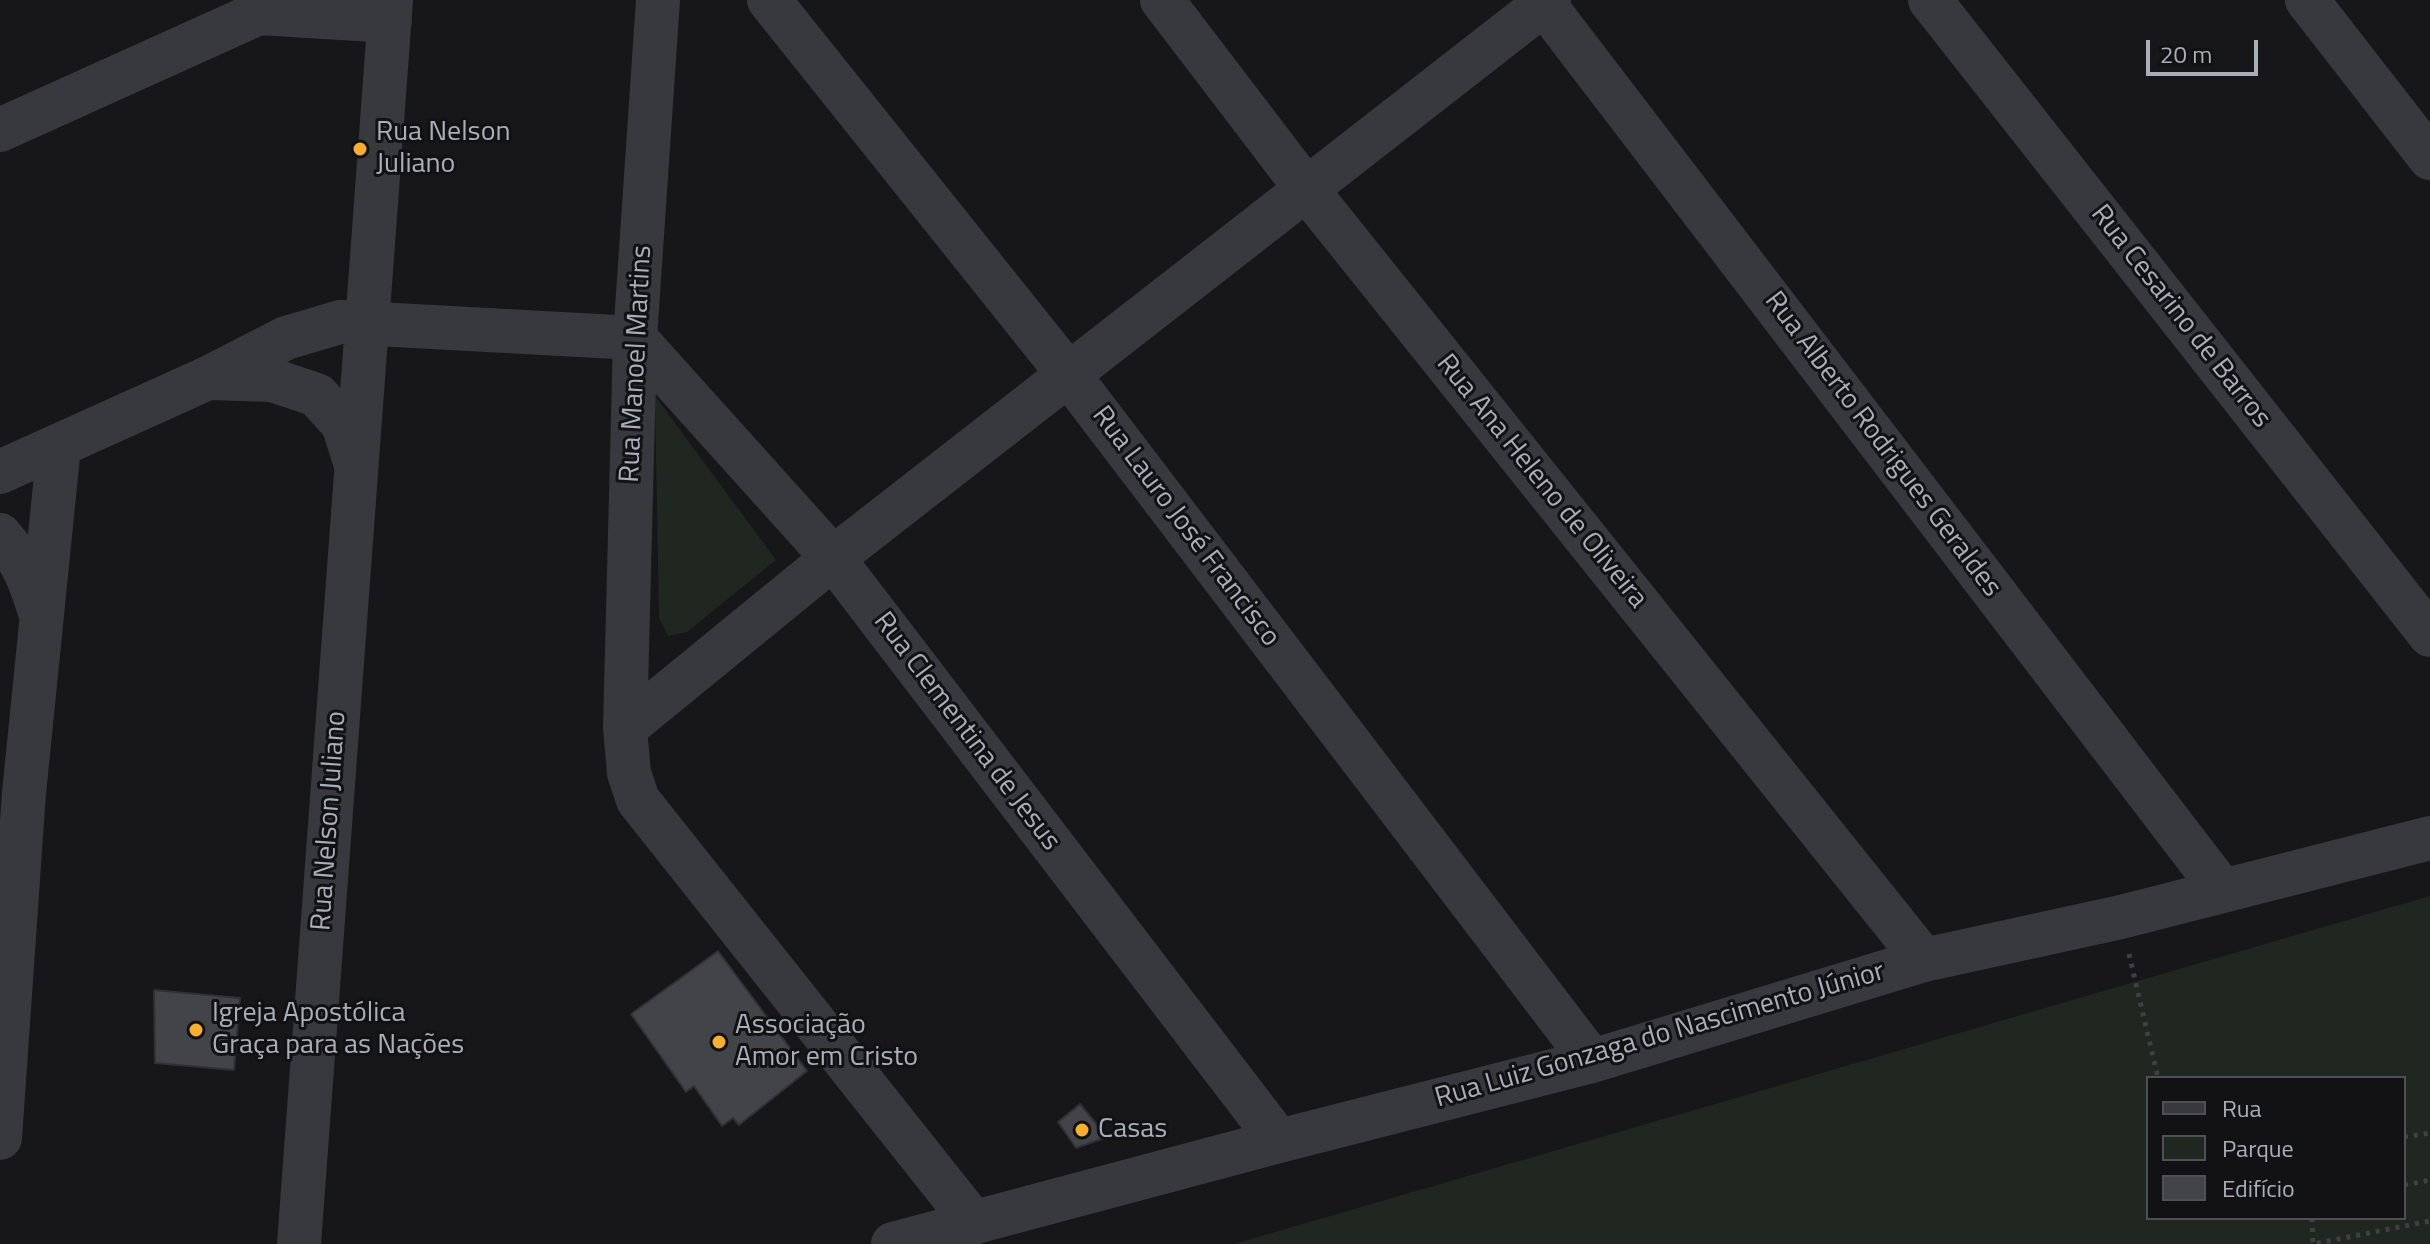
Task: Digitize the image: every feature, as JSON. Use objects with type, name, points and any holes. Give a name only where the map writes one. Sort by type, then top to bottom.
[{"type":"street","name":"Rua Manoel Martins","points":[[658,0],[635,338],[625,728],[629,773],[638,800],[974,1223]]},
{"type":"street","name":"Rua Lauro José Francisco","points":[[769,0],[1069,375],[1592,1061]]},
{"type":"street","name":"Rua Ana Heleno de Oliveira","points":[[1162,0],[1307,190],[1924,960]]},
{"type":"street","name":"Rua Cesarino de Barros","points":[[1930,0],[2428,630]]},
{"type":"street","points":[[2307,0],[2430,158]]},
{"type":"street","points":[[625,728],[833,558],[1545,1]]},
{"type":"street","name":"Rua Alberto Rodrigues Geraldes","points":[[1545,1],[2222,890]]},
{"type":"street","points":[[0,130],[270,6],[391,10]]},
{"type":"street","name":"Rua Nelson Juliano","points":[[307,1236],[356,464],[391,10]]},
{"type":"street","points":[[0,472],[208,378],[286,338],[340,322],[635,338]]},
{"type":"street","points":[[361,399],[397,357],[437,327]]},
{"type":"street","name":"Rua Clementina de Jesus","points":[[635,338],[833,558],[1279,1141]]},
{"type":"street","points":[[208,378],[272,380],[317,395],[343,424],[356,464]]},
{"type":"street","points":[[0,1136],[12,800],[42,622],[59,446]]},
{"type":"street","points":[[0,535],[20,558],[29,576],[42,622]]},
{"type":"street","name":"Rua Luiz Gonzaga do Nascimento Júnior","points":[[893,1244],[1592,1061],[1924,960],[2121,917],[2430,838]]},
{"type":"path","points":[[2121,917],[2158,1076]]},
{"type":"path","points":[[2406,1137],[2430,1133]]},
{"type":"path","points":[[2406,1185],[2430,1180]]},
{"type":"path","points":[[2312,1220],[2313,1244],[2430,1221]]},
{"type":"green space","points":[[655,396],[776,560],[687,632],[668,636],[659,618]]},
{"type":"green space","points":[[2430,896],[2430,1244],[1234,1244]]},
{"type":"building","name":"Associação Amor em Cristo","points":[[718,951],[807,1071],[739,1125],[733,1118],[722,1126],[694,1086],[686,1092],[631,1014]]},
{"type":"building","name":"Igreja Apostólica Graça para as Nações","points":[[154,990],[240,998],[234,1070],[155,1063]]},
{"type":"building","name":"Casas","points":[[1080,1104],[1107,1137],[1076,1148],[1058,1122]]},
{"type":"place","name":"Rua Nelson Juliano","points":[[360,149]]},
{"type":"place","name":"Igreja Apostólica Graça para as Nações","points":[[196,1030]]},
{"type":"place","name":"Associação Amor em Cristo","points":[[719,1042]]},
{"type":"place","name":"Casas","points":[[1082,1130]]}]
